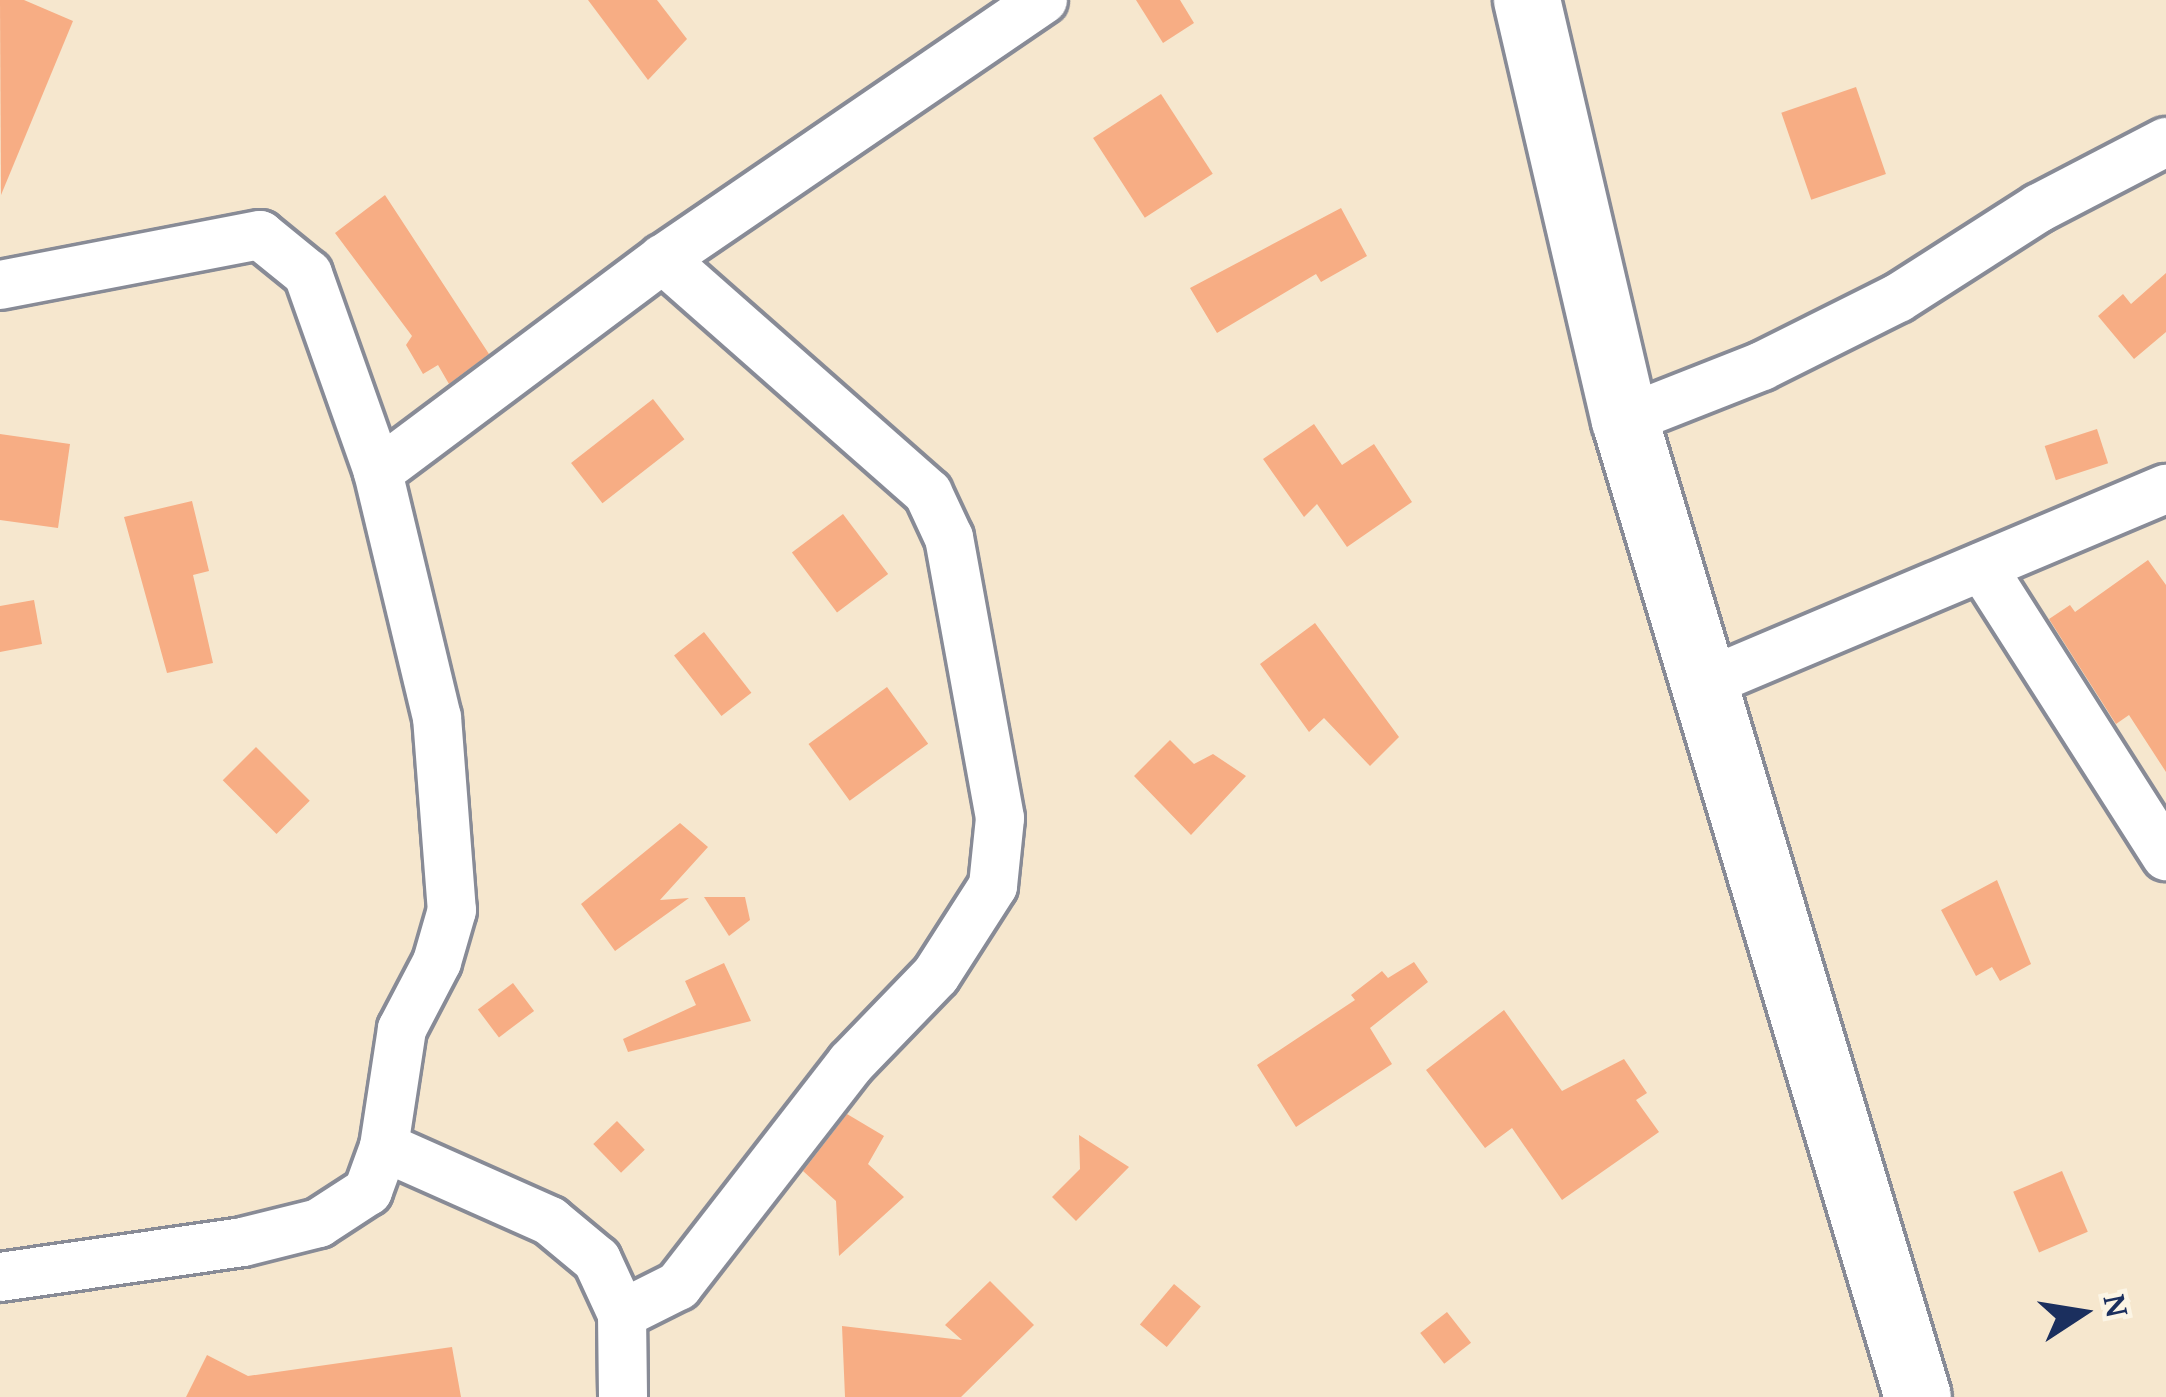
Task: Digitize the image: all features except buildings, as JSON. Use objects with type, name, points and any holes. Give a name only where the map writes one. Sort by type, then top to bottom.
[{"type":"highway","points":[[1527,0],[1624,420],[1918,1397]]},
{"type":"street","points":[[378,472],[663,259],[1042,0]]},
{"type":"street","points":[[1624,420],[1762,366],[1898,298],[2039,208],[2166,142]]},
{"type":"street","points":[[0,286],[260,235],[308,274],[378,472],[437,717],[452,910],[437,962],[402,1029],[384,1147],[368,1191],[319,1223],[104,1267],[0,1277]]},
{"type":"street","points":[[622,1313],[678,1286],[838,1079],[936,975],[994,886],[1000,818],[949,538],[928,493],[663,259]]},
{"type":"street","points":[[1706,683],[2166,489]]},
{"type":"street","points":[[1982,568],[2166,856]]},
{"type":"street","points":[[384,1147],[550,1221],[597,1260],[622,1313],[622,1397]]}]
